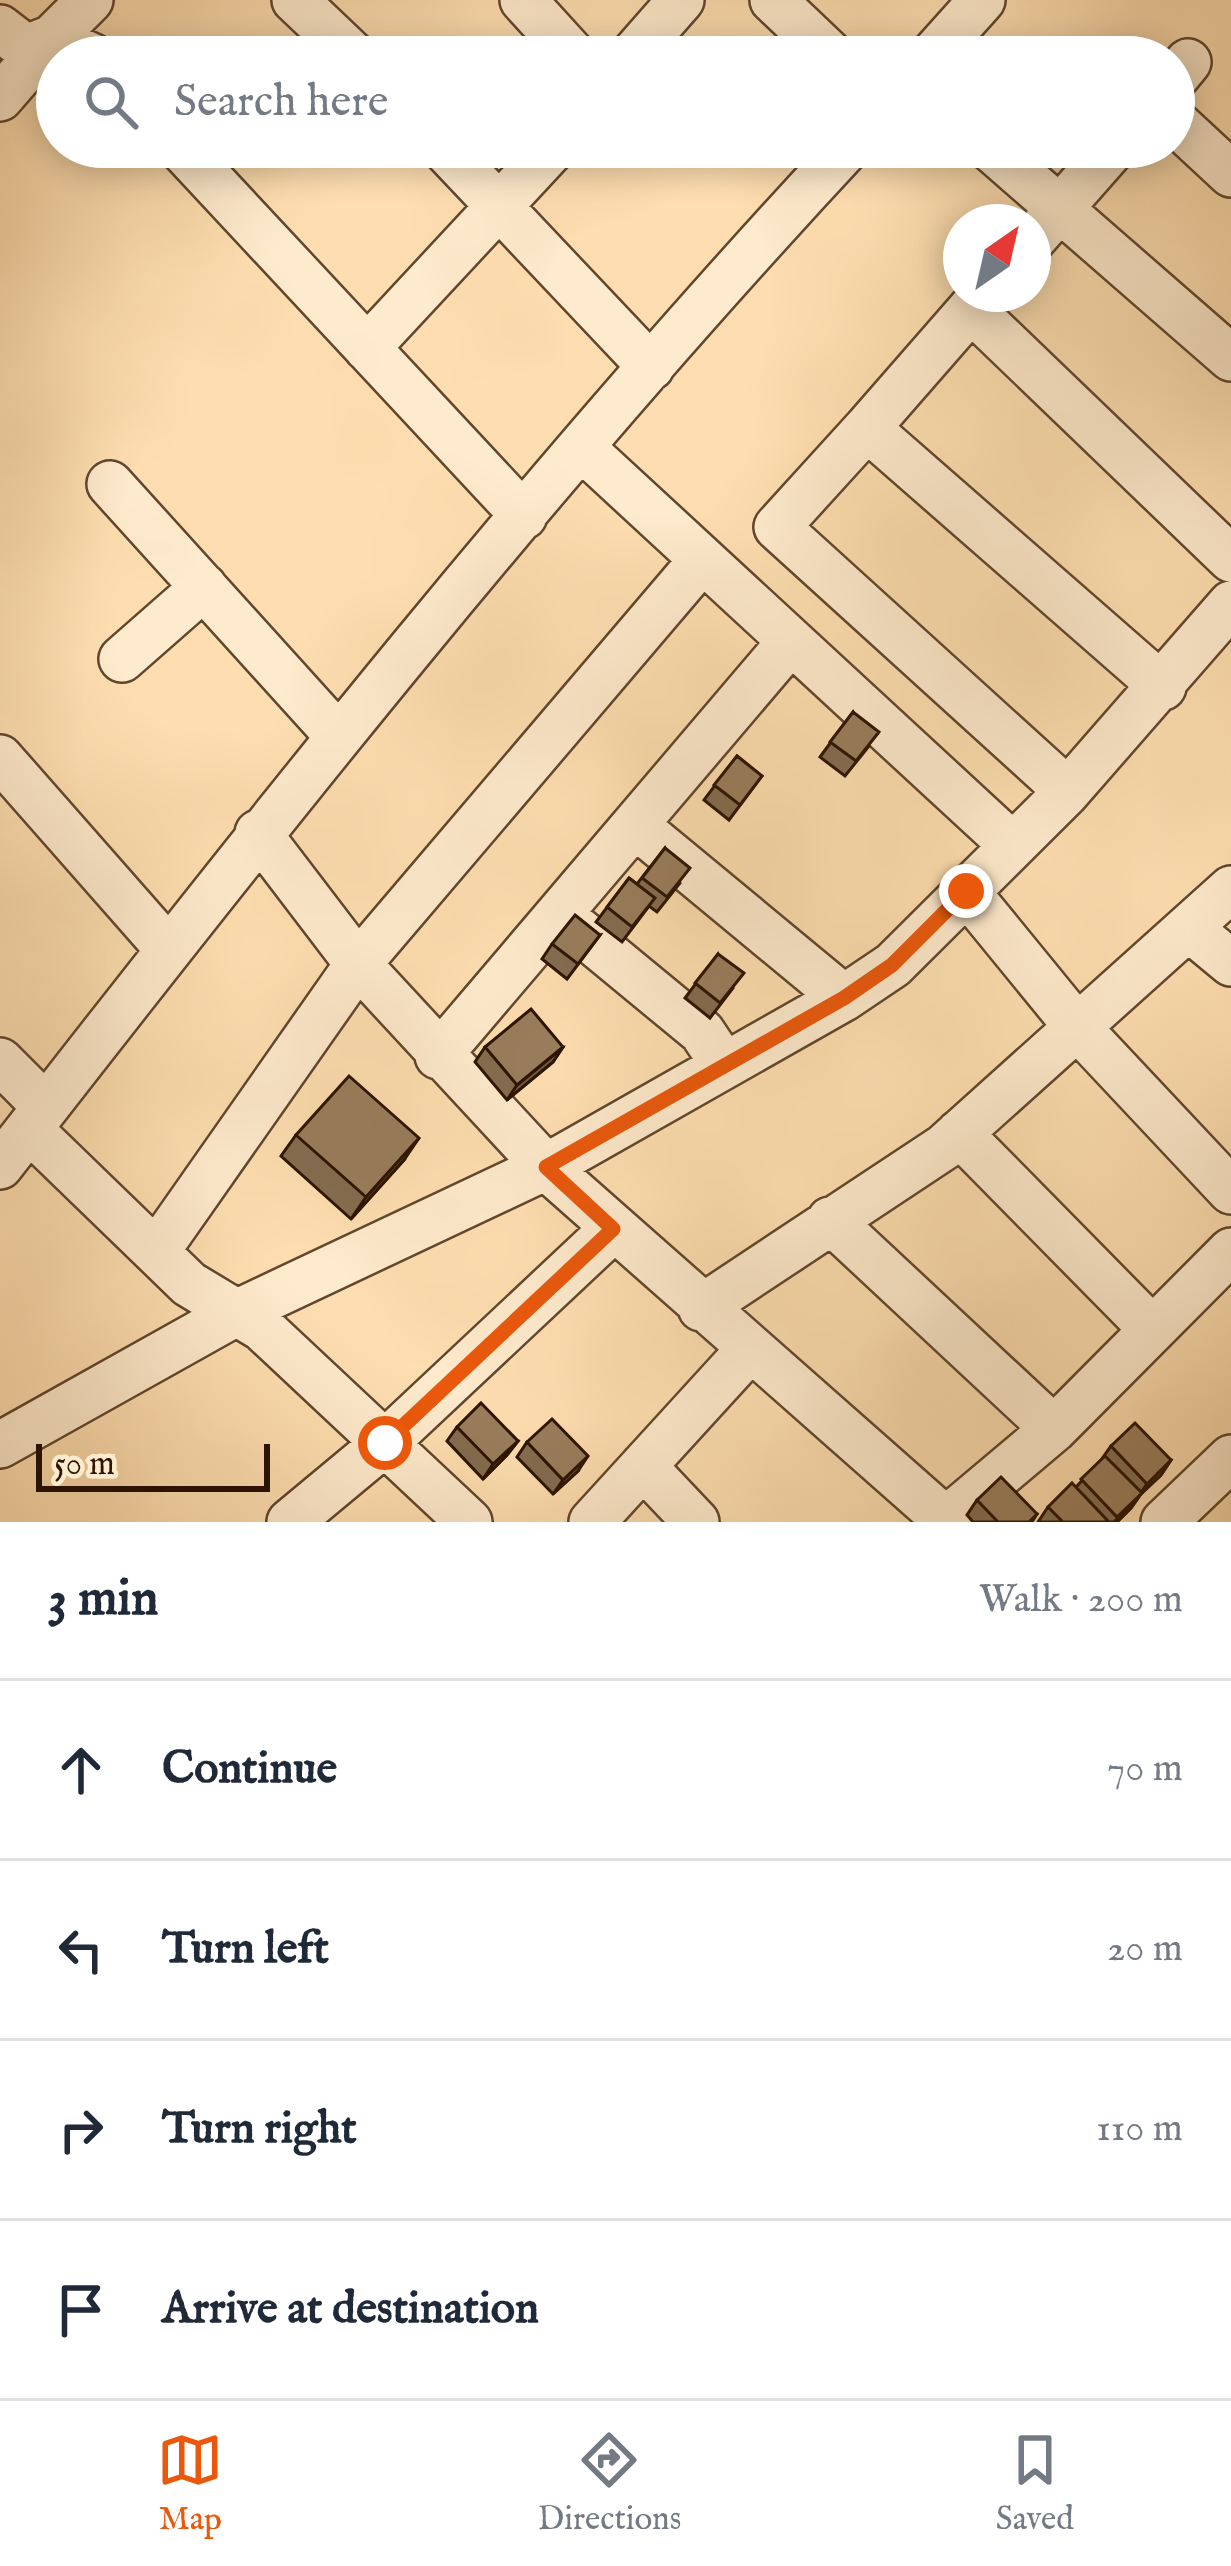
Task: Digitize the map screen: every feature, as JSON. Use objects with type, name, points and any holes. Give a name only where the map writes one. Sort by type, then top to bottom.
[{"type":"street","points":[[54,36],[90,0]]},
{"type":"street","points":[[295,0],[334,36]]},
{"type":"street","points":[[523,0],[556,36]]},
{"type":"street","points":[[650,36],[682,0]]},
{"type":"street","points":[[773,0],[811,36]]},
{"type":"street","points":[[950,36],[982,0]]},
{"type":"street","points":[[0,28],[26,48],[36,44]]},
{"type":"street","points":[[0,98],[36,56]]},
{"type":"street","points":[[1195,141],[1231,174]]},
{"type":"street","points":[[200,168],[524,517]]},
{"type":"street","points":[[463,168],[652,367]]},
{"type":"street","points":[[368,348],[536,168]]},
{"type":"street","points":[[0,1166],[258,833],[582,448],[829,168]]},
{"type":"street","points":[[1005,168],[1032,204]]},
{"type":"street","points":[[1051,218],[1095,168]]},
{"type":"street","points":[[1051,226],[1231,358]]},
{"type":"street","points":[[969,312],[777,527],[1050,775]]},
{"type":"street","points":[[988,312],[1231,559]]},
{"type":"street","points":[[867,428],[1163,688]]},
{"type":"street","points":[[582,448],[1012,844]]},
{"type":"street","points":[[110,484],[339,737]]},
{"type":"street","points":[[155,1252],[358,964],[702,560]]},
{"type":"street","points":[[122,659],[204,587]]},
{"type":"street","points":[[0,1445],[236,1313],[546,1167],[844,998],[892,965],[966,891],[1163,688],[1231,604]]},
{"type":"street","points":[[438,1056],[791,641]]},
{"type":"street","points":[[0,758],[168,949]]},
{"type":"street","points":[[635,825],[844,998]]},
{"type":"street","points":[[258,833],[358,964],[438,1056],[546,1167],[947,1521],[1054,1429],[1150,1327],[1231,1251]]},
{"type":"street","points":[[701,1308],[959,1133],[1231,889]]},
{"type":"street","points":[[966,891],[1078,1028],[1231,1191]]},
{"type":"street","points":[[559,914],[702,1032],[724,1065]]},
{"type":"street","points":[[1190,929],[1231,963]]},
{"type":"street","points":[[0,1061],[37,1118],[155,1252],[190,1284],[262,1328],[469,1522]]},
{"type":"street","points":[[959,1133],[1150,1327]]},
{"type":"street","points":[[830,1220],[1054,1429]]},
{"type":"street","points":[[290,1522],[385,1443],[613,1229]]},
{"type":"street","points":[[592,1522],[749,1350]]},
{"type":"street","points":[[1164,1522],[1231,1458]]},
{"type":"street","points":[[643,1466],[696,1522]]},
{"type":"building","points":[[853,712],[879,732],[856,761],[830,742]]},
{"type":"building","points":[[737,756],[762,776],[740,805],[714,785]]},
{"type":"building","points":[[665,848],[690,868],[667,897],[642,878]]},
{"type":"building","points":[[629,878],[655,898],[632,927],[607,907]]},
{"type":"building","points":[[575,915],[600,935],[578,964],[552,944]]},
{"type":"building","points":[[718,954],[744,973],[720,1003],[695,983]]},
{"type":"building","points":[[531,1009],[563,1047],[517,1085],[485,1047]]},
{"type":"building","points":[[349,1076],[419,1138],[366,1197],[296,1135]]},
{"type":"building","points":[[481,1403],[518,1441],[493,1464],[457,1427]]},
{"type":"building","points":[[552,1419],[588,1456],[563,1480],[527,1442]]},
{"type":"building","points":[[1135,1423],[1171,1460],[1147,1484],[1111,1446]]},
{"type":"building","points":[[1105,1456],[1142,1493],[1117,1517],[1081,1479]]},
{"type":"building","points":[[1001,1477],[1037,1514],[1029,1522],[998,1522],[977,1500]]},
{"type":"building","points":[[1072,1483],[1107,1522],[1063,1522],[1048,1507]]},
{"type":"route","points":[[385,1443],[613,1229],[546,1167],[844,998],[892,965],[966,891]]}]
